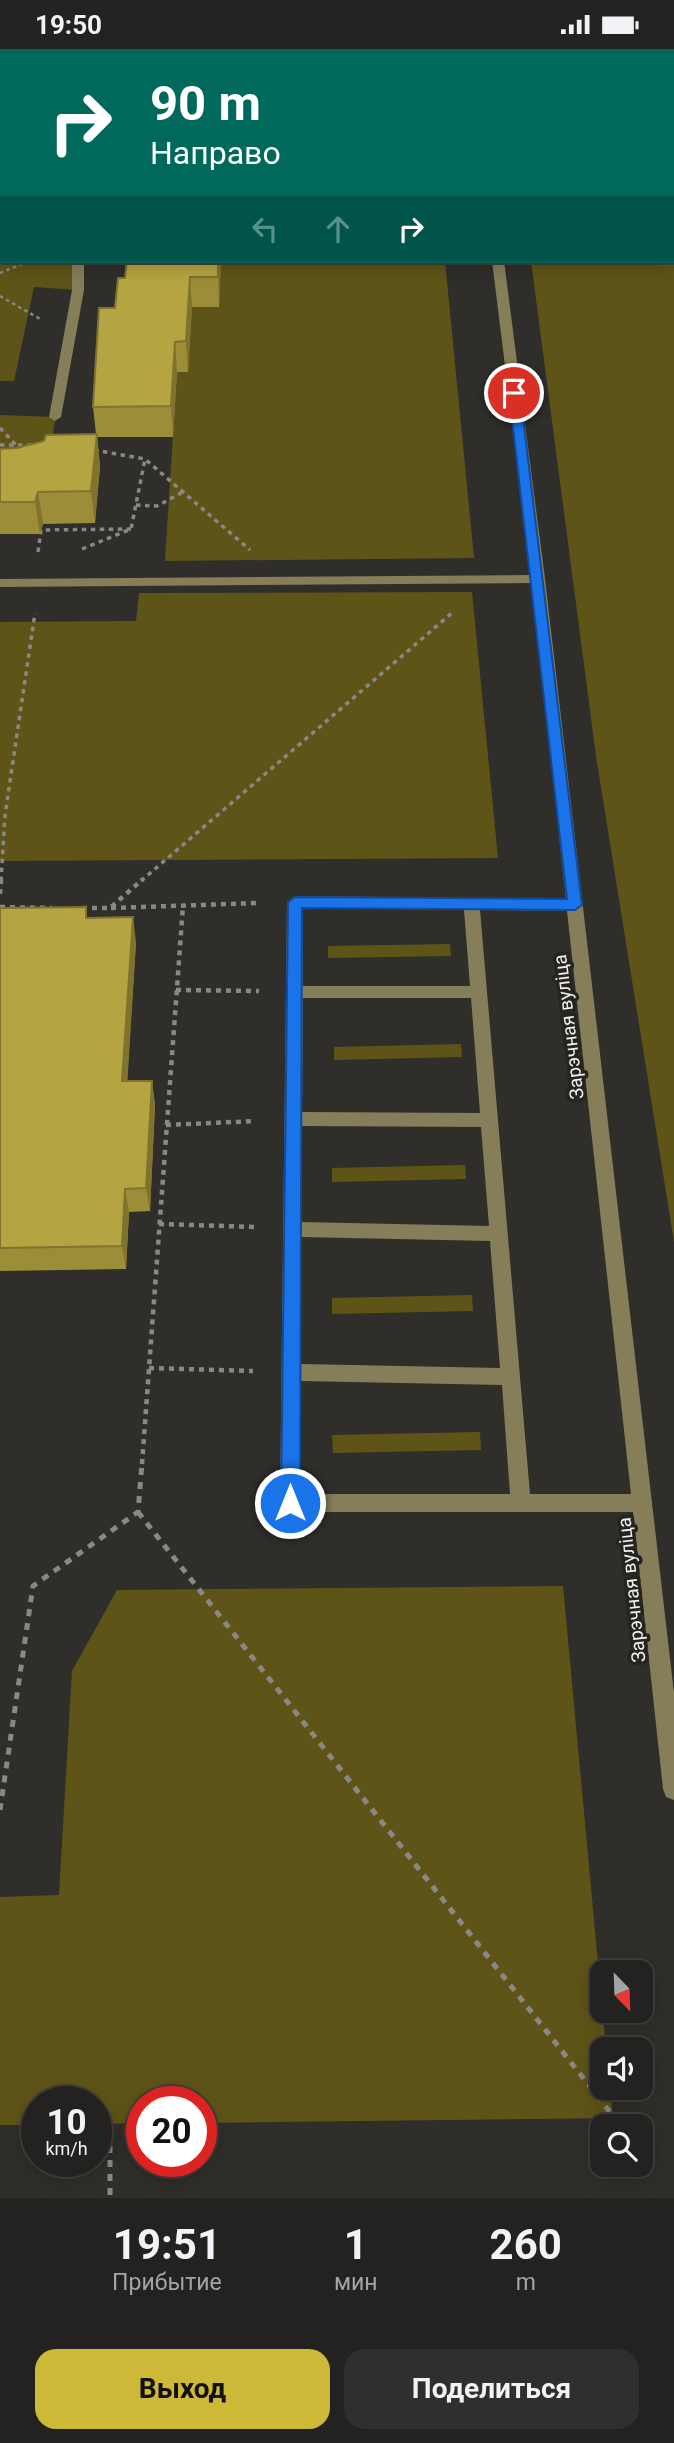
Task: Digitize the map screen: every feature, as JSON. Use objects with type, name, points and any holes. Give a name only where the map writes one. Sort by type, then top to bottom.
[{"type":"street","points":[[55,417],[78,290],[78,263]]},
{"type":"street","name":"Зарэчная вуліца","points":[[498,263],[538,579],[674,1790]]},
{"type":"street","points":[[0,583],[538,579]]},
{"type":"street","points":[[575,905],[295,902],[290,1503],[643,1503]]},
{"type":"street","points":[[472,905],[521,1505]]},
{"type":"street","points":[[295,992],[479,992]]},
{"type":"street","points":[[293,1119],[489,1119]]},
{"type":"street","points":[[293,1229],[499,1234]]},
{"type":"street","points":[[291,1372],[511,1377]]},
{"type":"path","points":[[0,273],[24,263]]},
{"type":"path","points":[[0,428],[16,445]]},
{"type":"path","points":[[0,445],[44,445]]},
{"type":"path","points":[[85,448],[145,459],[252,551]]},
{"type":"path","points":[[131,529],[145,459]]},
{"type":"path","points":[[136,505],[158,506],[183,492]]},
{"type":"path","points":[[41,530],[131,529]]},
{"type":"path","points":[[0,894],[5,815],[35,622],[36,568],[131,529]]},
{"type":"path","points":[[110,908],[491,579]]},
{"type":"path","points":[[0,810],[5,815]]},
{"type":"path","points":[[69,908],[295,902]]},
{"type":"path","points":[[183,905],[138,1512],[612,2114]]},
{"type":"path","points":[[0,907],[55,908]]},
{"type":"path","points":[[176,990],[295,992]]},
{"type":"path","points":[[166,1125],[293,1119]]},
{"type":"path","points":[[159,1224],[293,1229]]},
{"type":"path","points":[[149,1368],[291,1372]]},
{"type":"path","points":[[0,1810],[33,1586],[138,1512]]},
{"type":"path","points":[[110,2177],[110,2198]]},
{"type":"shaded area","points":[[0,263],[74,263],[78,290],[34,287],[14,381],[0,381]]},
{"type":"shaded area","points":[[221,263],[445,263],[474,558],[165,561],[177,372],[188,371],[192,307],[219,307]]},
{"type":"shaded area","points":[[531,263],[674,263],[674,1242],[596,756]]},
{"type":"shaded area","points":[[0,415],[55,417],[50,466],[0,480]]},
{"type":"shaded area","points":[[472,592],[498,858],[0,861],[0,622],[136,621],[139,593]]},
{"type":"shaded area","points":[[450,944],[451,956],[328,958],[328,946]]},
{"type":"shaded area","points":[[461,1044],[462,1057],[334,1060],[334,1047]]},
{"type":"shaded area","points":[[465,1165],[466,1179],[332,1182],[332,1168]]},
{"type":"shaded area","points":[[472,1295],[473,1311],[332,1314],[332,1298]]},
{"type":"shaded area","points":[[480,1432],[481,1450],[333,1453],[332,1435]]},
{"type":"shaded area","points":[[563,1586],[598,1960],[590,1960],[590,2023],[604,2023],[605,2037],[590,2037],[590,2100],[611,2100],[613,2114],[590,2114],[590,2118],[217,2123],[217,2086],[126,2086],[126,2123],[112,2124],[112,2086],[21,2086],[21,2125],[0,2125],[0,1897],[59,1895],[72,1671],[117,1590]]},
{"type":"building","points":[[127,263],[218,263],[218,277],[190,277],[186,341],[175,342],[171,406],[93,407],[99,308],[115,308],[118,278],[125,278]]},
{"type":"building","points":[[97,434],[91,491],[38,492],[35,502],[0,502],[0,449],[44,441],[46,435]]},
{"type":"building","points":[[86,907],[86,918],[133,917],[122,1081],[152,1081],[146,1188],[125,1189],[122,1246],[0,1248],[0,908]]},
{"type":"route","points":[[290,1503],[295,902],[575,905],[514,393]]}]
